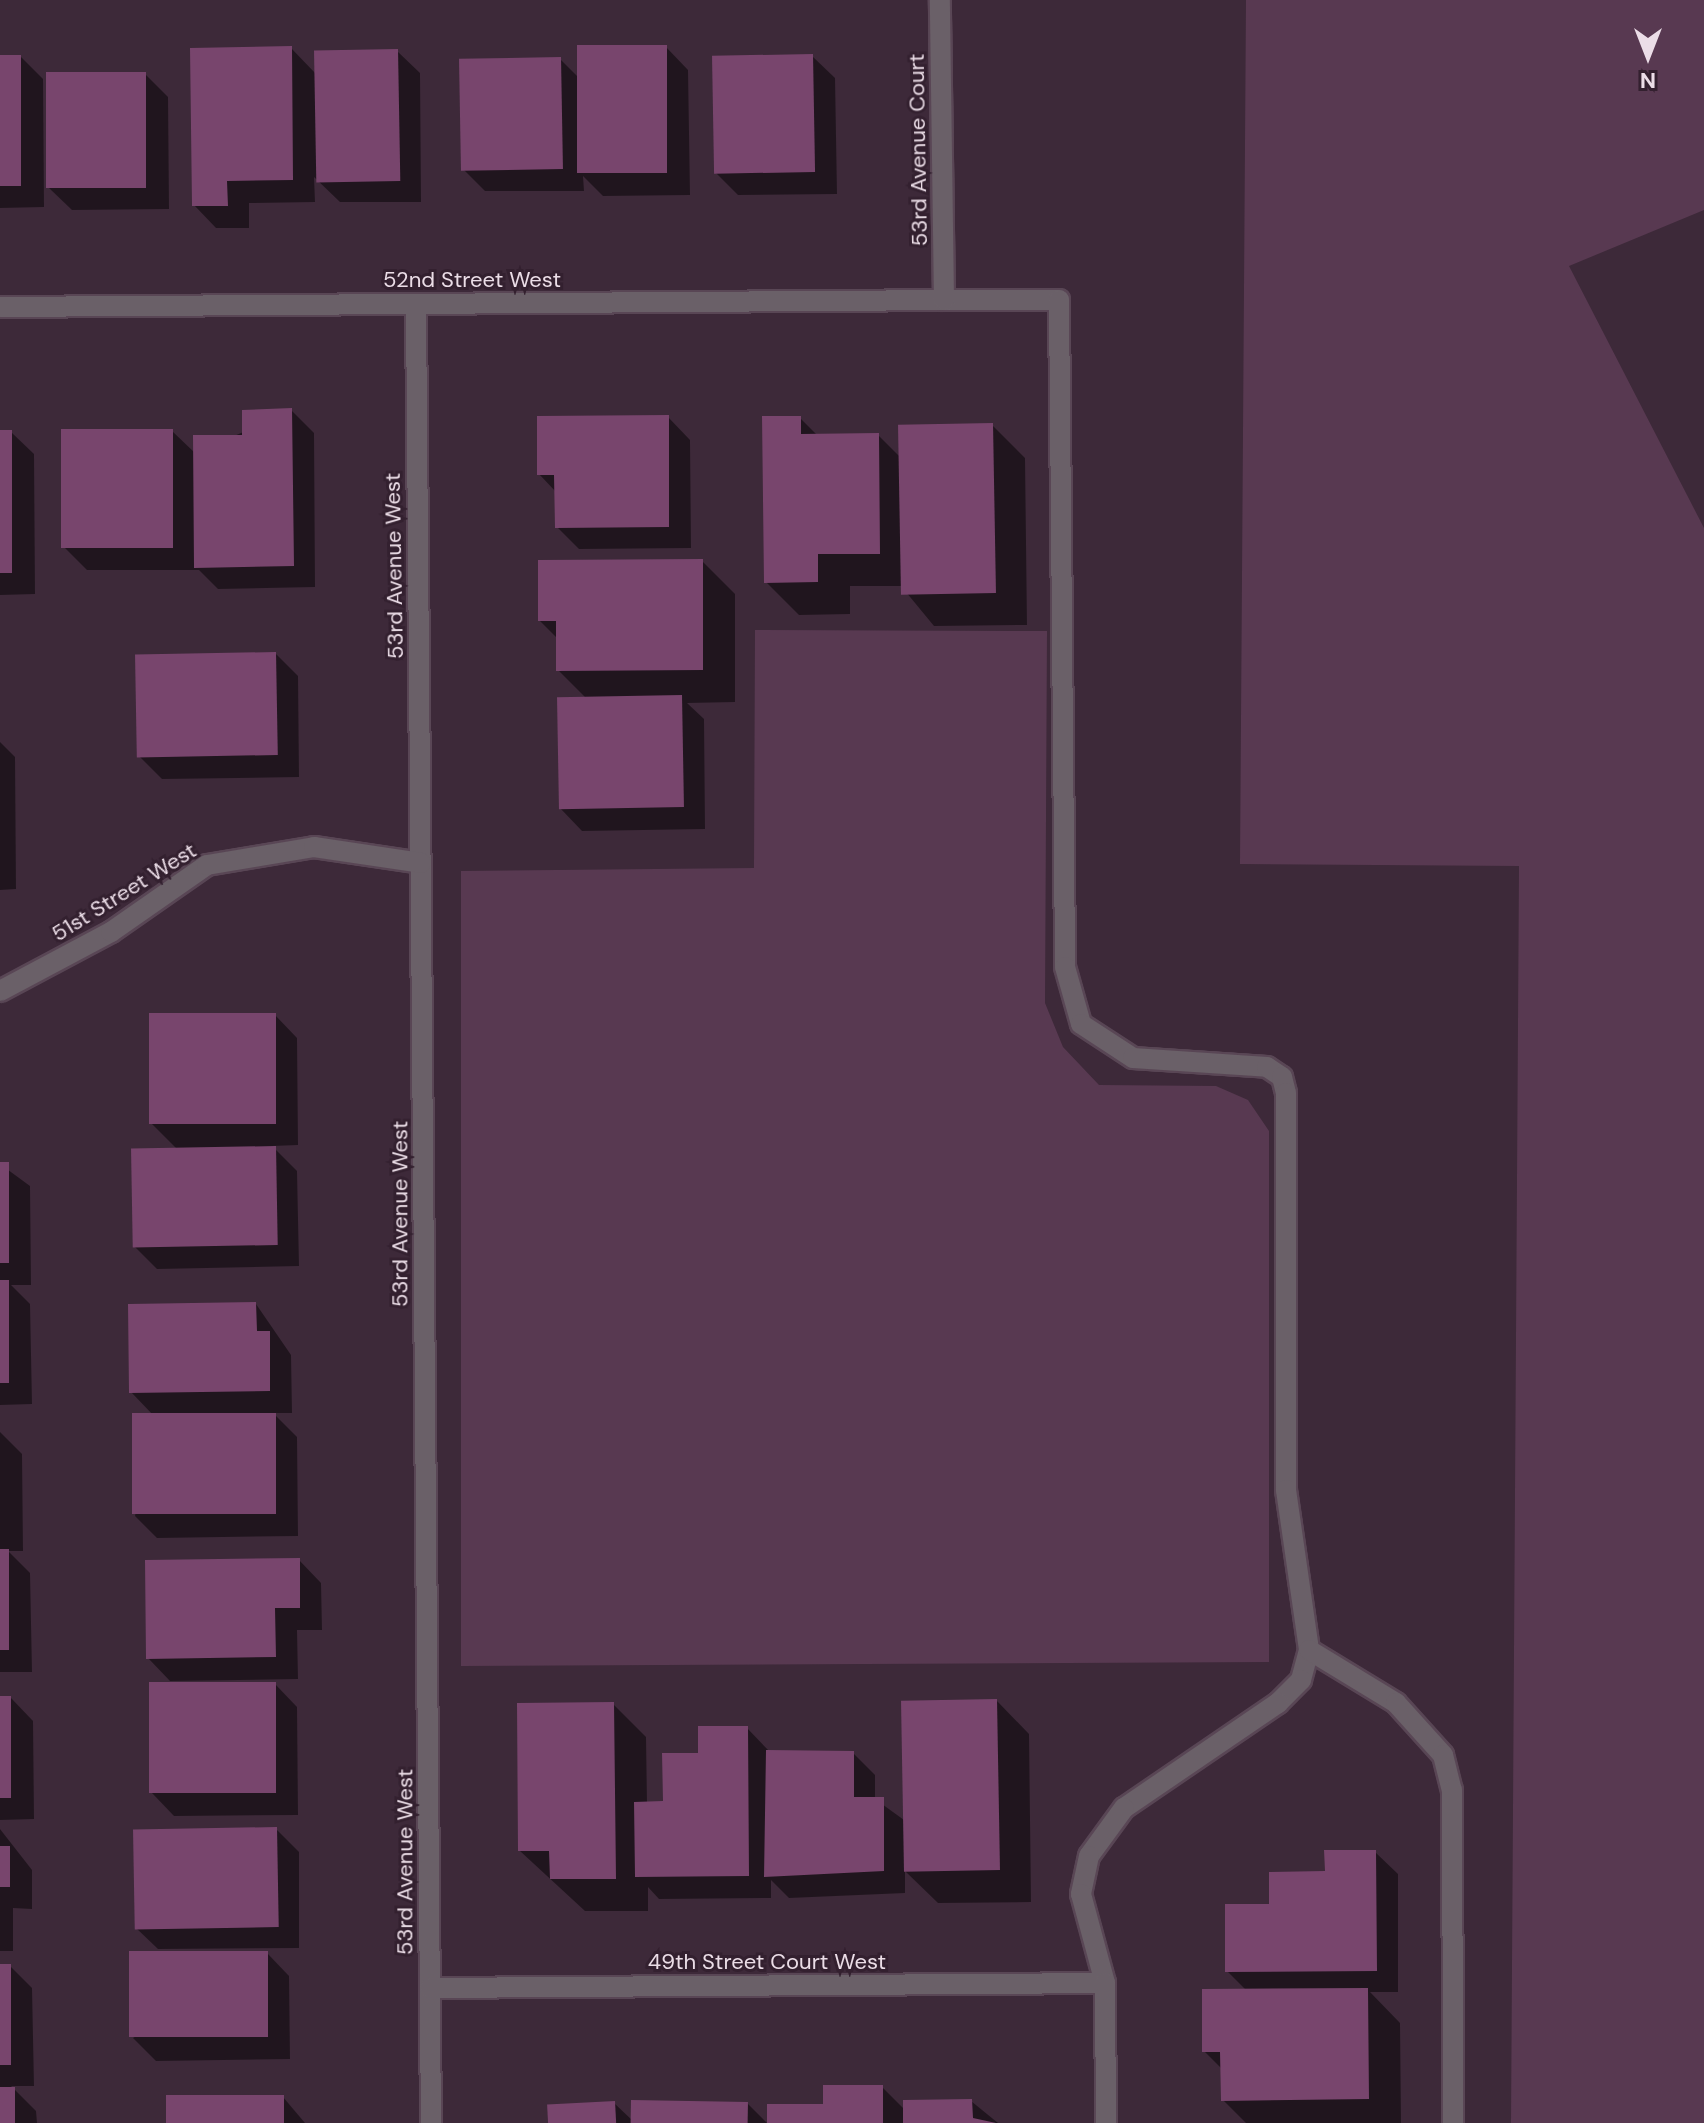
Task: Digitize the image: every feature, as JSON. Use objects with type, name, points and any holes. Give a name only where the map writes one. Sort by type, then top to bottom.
[{"type":"street","name":"53rd Avenue Court","points":[[940,0],[944,300]]},
{"type":"street","name":"52nd Street West","points":[[0,307],[1059,300],[1065,967],[1081,1024],[1133,1058],[1267,1067],[1282,1077],[1286,1093],[1286,1490],[1309,1650]]},
{"type":"street","name":"53rd Avenue West","points":[[416,304],[431,2123]]},
{"type":"street","name":"51st Street West","points":[[0,991],[111,932],[207,865],[314,847],[421,863]]},
{"type":"street","points":[[1106,2123],[1105,1983],[1081,1894],[1089,1856],[1124,1808],[1278,1703],[1301,1680],[1309,1650],[1396,1703],[1443,1755],[1452,1790],[1453,2123]]},
{"type":"street","name":"49th Street Court West","points":[[430,1988],[1105,1983]]},
{"type":"shaded area","points":[[1246,0],[1704,0],[1704,210],[1569,266],[1704,528],[1704,2123],[1511,2123],[1519,866],[1240,864]]},
{"type":"shaded area","points":[[755,630],[1047,631],[1045,1003],[1063,1047],[1099,1085],[1216,1086],[1248,1100],[1269,1131],[1269,1662],[461,1666],[461,871],[754,868]]},
{"type":"building","points":[[577,45],[667,45],[667,173],[577,173]]},
{"type":"building","points":[[292,46],[293,180],[227,181],[228,206],[192,206],[190,48]]},
{"type":"building","points":[[398,49],[400,181],[316,182],[314,50]]},
{"type":"building","points":[[813,54],[815,172],[714,174],[712,56]]},
{"type":"building","points":[[0,55],[21,55],[21,186],[0,186]]},
{"type":"building","points":[[561,57],[563,169],[461,171],[459,59]]},
{"type":"building","points":[[46,72],[146,72],[146,188],[46,188]]},
{"type":"building","points":[[292,408],[294,566],[194,568],[193,435],[242,435],[242,410]]},
{"type":"building","points":[[669,415],[669,527],[555,528],[554,475],[537,475],[537,416]]},
{"type":"building","points":[[762,416],[801,416],[801,434],[879,433],[880,554],[818,554],[818,582],[764,583]]},
{"type":"building","points":[[993,423],[996,593],[901,595],[898,425]]},
{"type":"building","points":[[61,429],[173,429],[173,548],[61,548]]},
{"type":"building","points":[[0,430],[12,430],[12,573],[0,573]]},
{"type":"building","points":[[703,559],[703,670],[556,671],[556,621],[538,621],[538,560]]},
{"type":"building","points":[[276,652],[278,755],[137,757],[135,654]]},
{"type":"building","points":[[682,695],[684,807],[559,809],[557,697]]},
{"type":"building","points":[[149,1013],[276,1013],[276,1124],[149,1124]]},
{"type":"building","points":[[276,1146],[278,1245],[133,1248],[131,1149]]},
{"type":"building","points":[[0,1162],[9,1162],[9,1263],[0,1263]]},
{"type":"building","points":[[0,1280],[9,1280],[9,1383],[0,1383]]},
{"type":"building","points":[[256,1302],[257,1331],[270,1331],[270,1391],[129,1393],[128,1304]]},
{"type":"building","points":[[132,1413],[276,1413],[276,1514],[132,1514]]},
{"type":"building","points":[[0,1549],[9,1549],[9,1650],[0,1650]]},
{"type":"building","points":[[300,1558],[300,1608],[275,1608],[276,1657],[146,1659],[145,1560]]},
{"type":"building","points":[[149,1682],[276,1682],[276,1793],[149,1793]]},
{"type":"building","points":[[0,1696],[11,1696],[11,1798],[0,1798]]},
{"type":"building","points":[[997,1699],[1000,1870],[904,1872],[901,1701]]},
{"type":"building","points":[[614,1702],[616,1879],[550,1879],[549,1851],[518,1851],[517,1703]]},
{"type":"building","points":[[698,1726],[748,1726],[749,1876],[635,1877],[634,1802],[663,1801],[662,1753],[698,1753]]},
{"type":"building","points":[[766,1750],[854,1751],[854,1797],[884,1797],[884,1871],[764,1877]]},
{"type":"building","points":[[277,1827],[279,1927],[135,1929],[133,1830]]},
{"type":"building","points":[[0,1846],[10,1846],[10,1887],[0,1887]]},
{"type":"building","points":[[1324,1850],[1376,1850],[1377,1971],[1225,1972],[1225,1904],[1269,1904],[1269,1872],[1325,1871]]},
{"type":"building","points":[[129,1951],[268,1951],[268,2037],[129,2037]]},
{"type":"building","points":[[0,1964],[11,1964],[11,2065],[0,2065]]},
{"type":"building","points":[[1368,1988],[1369,2099],[1221,2101],[1220,2052],[1202,2052],[1202,1989]]},
{"type":"building","points":[[823,2085],[883,2085],[883,2123],[767,2123],[767,2104],[823,2104]]},
{"type":"building","points":[[0,2087],[15,2087],[15,2123],[0,2123]]},
{"type":"building","points":[[166,2095],[284,2095],[284,2123],[166,2123]]},
{"type":"building","points":[[972,2099],[973,2118],[996,2123],[903,2123],[903,2100]]},
{"type":"building","points":[[631,2100],[748,2102],[748,2123],[631,2123]]},
{"type":"building","points":[[615,2101],[616,2123],[548,2123],[547,2105]]}]
